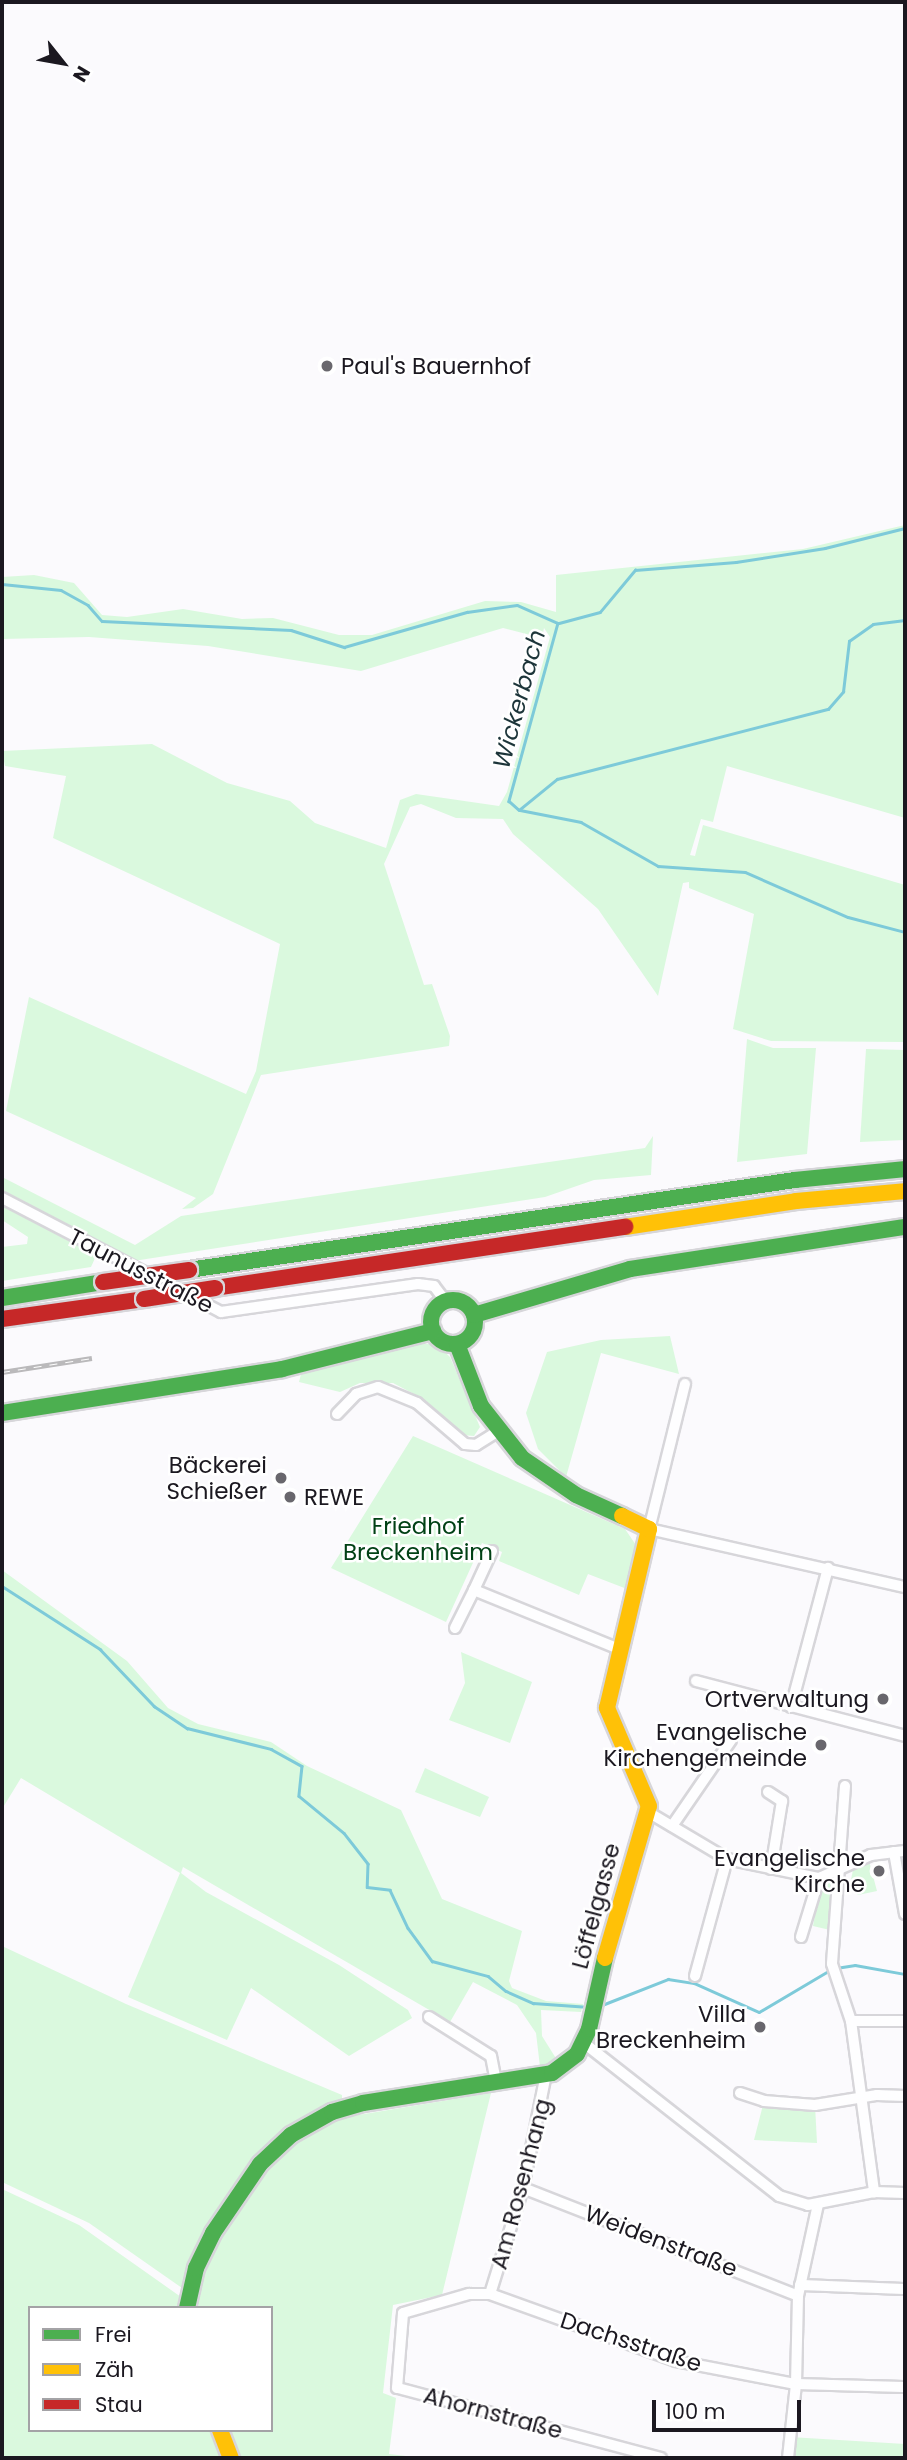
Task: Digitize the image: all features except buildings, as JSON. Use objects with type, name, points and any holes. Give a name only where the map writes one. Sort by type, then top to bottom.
[{"type":"main road","points":[[2,1298],[795,1180],[905,1169]]},
{"type":"main road","points":[[2,1319],[796,1201],[905,1191]]},
{"type":"main road","points":[[474,1315],[642,1267],[905,1227]]},
{"type":"main road","points":[[446,1302],[463,1303],[474,1315],[470,1336],[457,1344],[443,1342],[433,1331],[435,1310],[446,1302]]},
{"type":"main road","points":[[2,1413],[282,1369],[433,1331]]},
{"type":"main road","points":[[457,1344],[473,1390],[498,1431],[553,1482],[649,1529],[619,1649],[608,1713],[648,1801],[648,1812]]},
{"type":"main road","name":"Löffelgasse","points":[[584,2043],[616,1909],[648,1812]]},
{"type":"main road","points":[[188,2306],[203,2251],[243,2187],[280,2144],[311,2122],[348,2106],[546,2074],[571,2061],[584,2043]]},
{"type":"main road","points":[[221,2432],[231,2458]]},
{"type":"street","name":"Taunusstraße","points":[[2,1198],[221,1312],[418,1284],[434,1286],[446,1302]]},
{"type":"street","points":[[685,1384],[649,1529],[905,1587]]},
{"type":"street","points":[[337,1414],[356,1394],[378,1387],[425,1409],[465,1444],[476,1445],[498,1431]]},
{"type":"street","points":[[455,1628],[492,1551]]},
{"type":"street","points":[[791,1707],[828,1568]]},
{"type":"street","points":[[474,1590],[619,1649]]},
{"type":"street","points":[[696,1681],[905,1736]]},
{"type":"street","points":[[672,1826],[731,1740]]},
{"type":"street","points":[[845,1786],[833,1968],[850,2021],[874,2192]]},
{"type":"street","points":[[768,1792],[782,1801],[771,1869]]},
{"type":"street","points":[[648,1812],[727,1859],[819,1878],[871,1855],[900,1851],[905,1914]]},
{"type":"street","points":[[695,1976],[727,1859]]},
{"type":"street","points":[[801,1937],[819,1878]]},
{"type":"street","points":[[429,2017],[491,2056],[496,2082]]},
{"type":"street","points":[[850,2021],[905,2021]]},
{"type":"street","points":[[584,2043],[762,2185],[789,2200],[818,2204],[874,2192],[905,2193]]},
{"type":"street","name":"Am Rosenhang","points":[[490,2294],[523,2188],[546,2074]]},
{"type":"street","points":[[740,2093],[764,2102],[815,2105],[861,2098],[905,2096]]},
{"type":"street","name":"Weidenstraße","points":[[523,2188],[799,2290],[905,2289]]},
{"type":"street","points":[[788,2458],[796,2384],[799,2290],[818,2204]]},
{"type":"street","name":"Dachsstraße","points":[[403,2313],[469,2294],[490,2294],[676,2361],[796,2384],[905,2387]]},
{"type":"street","name":"Ahornstraße","points":[[403,2313],[397,2388],[661,2458]]},
{"type":"green space","points":[[905,525],[905,818],[727,766],[713,822],[701,819],[690,855],[695,856],[703,825],[905,885],[905,1042],[771,1041],[733,1029],[754,914],[689,888],[689,882],[683,883],[658,996],[598,909],[513,834],[503,819],[456,818],[421,804],[410,807],[384,864],[424,985],[432,984],[450,1036],[449,1046],[261,1075],[213,1194],[193,1208],[182,1209],[196,1198],[6,1111],[29,997],[246,1094],[256,1071],[280,944],[53,838],[66,776],[5,766],[2,751],[152,744],[227,783],[290,801],[315,823],[386,848],[400,800],[416,794],[499,806],[507,792],[550,637],[544,628],[542,638],[503,628],[361,671],[208,646],[89,637],[2,639],[2,577],[34,575],[74,583],[102,615],[127,617],[183,609],[242,619],[273,618],[339,635],[372,635],[485,601],[521,602],[556,612],[556,575],[803,549]]},
{"type":"green space","points":[[747,1039],[773,1048],[816,1048],[807,1154],[737,1162]]},
{"type":"green space","points":[[866,1049],[905,1050],[905,1140],[860,1142]]},
{"type":"green space","points":[[653,1136],[651,1175],[594,1180],[545,1197],[140,1260],[128,1261],[2,1191],[2,1177],[135,1245],[181,1216],[645,1148]]},
{"type":"green space","points":[[2,1204],[96,1256],[91,1267],[2,1281],[2,1247],[27,1244],[28,1237],[2,1220]]},
{"type":"green space","points":[[670,1336],[679,1374],[601,1353],[566,1477],[538,1449],[526,1413],[547,1352],[601,1340]]},
{"type":"green space","points":[[418,1344],[436,1344],[450,1357],[480,1427],[474,1436],[462,1435],[414,1394],[393,1383],[360,1383],[340,1392],[299,1382],[302,1370]]},
{"type":"green space","name":"Friedhof Breckenheim","points":[[413,1436],[625,1529],[638,1548],[627,1589],[588,1574],[579,1595],[499,1561],[502,1552],[482,1543],[446,1622],[331,1568]]},
{"type":"green space","points":[[2,1570],[127,1661],[168,1708],[198,1724],[271,1742],[307,1766],[401,1810],[442,1899],[522,1931],[509,1981],[512,1988],[546,2001],[583,2004],[581,2012],[541,2010],[542,2036],[557,2060],[540,2067],[536,2033],[517,2005],[473,1982],[450,2022],[183,1867],[181,1873],[206,1892],[339,1965],[408,2010],[412,2018],[349,2056],[251,1988],[227,2040],[128,1997],[180,1873],[21,1778],[2,1809]]},
{"type":"green space","points":[[461,1652],[532,1682],[510,1743],[449,1720],[465,1683]]},
{"type":"green space","points":[[425,1768],[489,1797],[480,1817],[415,1792]]},
{"type":"green space","points":[[869,1861],[877,1891],[858,1895],[849,1889],[853,1870]]},
{"type":"green space","points":[[832,1880],[835,1885],[830,1930],[813,1926],[821,1882]]},
{"type":"green space","points":[[2,1946],[126,2004],[342,2095],[342,2101],[305,2118],[202,2239],[182,2288],[89,2223],[2,2182]]},
{"type":"green space","points":[[491,2093],[442,2295],[393,2305],[383,2393],[396,2398],[389,2454],[423,2458],[237,2458],[228,2432],[273,2432],[273,2306],[196,2306],[207,2258],[261,2175],[287,2145],[334,2119]]},
{"type":"green space","points":[[764,2101],[815,2105],[817,2143],[754,2140]]},
{"type":"green space","points":[[2,2189],[79,2225],[181,2297],[180,2306],[28,2306],[28,2432],[212,2432],[224,2458],[2,2458]]},
{"type":"green space","points":[[790,2437],[905,2444],[905,2458],[788,2458]]},
{"type":"waterway","points":[[559,623],[600,612],[635,570],[736,562],[825,548],[905,528]]},
{"type":"waterway","name":"Wickerbach","points":[[2,584],[61,590],[88,605],[102,621],[291,630],[344,647],[467,612],[517,605],[558,623],[509,801],[519,810],[557,779],[828,709],[843,692],[849,641],[873,624],[905,620]]},
{"type":"waterway","points":[[520,810],[581,822],[658,866],[745,872],[848,917],[905,932]]},
{"type":"waterway","points":[[2,1586],[100,1649],[154,1706],[187,1728],[271,1749],[302,1766],[299,1796],[344,1833],[368,1864],[367,1887],[390,1890],[408,1928],[432,1961],[488,1976],[506,1991],[533,2003],[589,2007]]},
{"type":"waterway","points":[[836,1968],[855,1965],[905,1974]]},
{"type":"waterway","points":[[602,2005],[668,1979],[694,1983],[759,2012],[830,1970]]},
{"type":"railway","points":[[2,1372],[92,1358]]},
{"type":"traffic: fast","points":[[189,1270],[795,1180],[905,1169]]},
{"type":"traffic: fast","points":[[474,1315],[630,1269],[905,1227]]},
{"type":"traffic: fast","points":[[2,1298],[103,1282]]},
{"type":"traffic: fast","points":[[453,1300],[468,1307],[475,1322],[468,1337],[453,1344],[438,1337],[431,1322],[438,1307],[453,1300]]},
{"type":"traffic: fast","points":[[2,1413],[282,1369],[433,1331]]},
{"type":"traffic: fast","points":[[457,1344],[481,1406],[522,1458],[576,1495],[622,1516]]},
{"type":"traffic: fast","points":[[187,2306],[196,2268],[213,2233],[260,2164],[291,2135],[332,2112],[363,2103],[552,2073],[577,2054],[589,2029],[605,1958]]},
{"type":"traffic: slow","points":[[625,1227],[796,1201],[905,1191]]},
{"type":"traffic: slow","points":[[605,1958],[649,1806],[607,1708],[649,1529],[622,1516]]},
{"type":"traffic: slow","points":[[221,2432],[231,2458]]},
{"type":"traffic: jam","points":[[215,1288],[625,1227]]},
{"type":"traffic: jam","points":[[103,1282],[189,1270]]},
{"type":"traffic: jam","points":[[144,1299],[215,1288]]},
{"type":"traffic: jam","points":[[2,1319],[144,1299]]},
{"type":"place","name":"Paul's Bauernhof","points":[[327,366]]},
{"type":"place","name":"Bäckerei Schießer","points":[[281,1478]]},
{"type":"place","name":"REWE","points":[[290,1497]]},
{"type":"place","name":"Ortverwaltung","points":[[883,1699]]},
{"type":"place","name":"Evangelische Kirchengemeinde","points":[[821,1745]]},
{"type":"place","name":"Evangelische Kirche","points":[[879,1871]]},
{"type":"place","name":"Villa Breckenheim","points":[[760,2027]]}]
